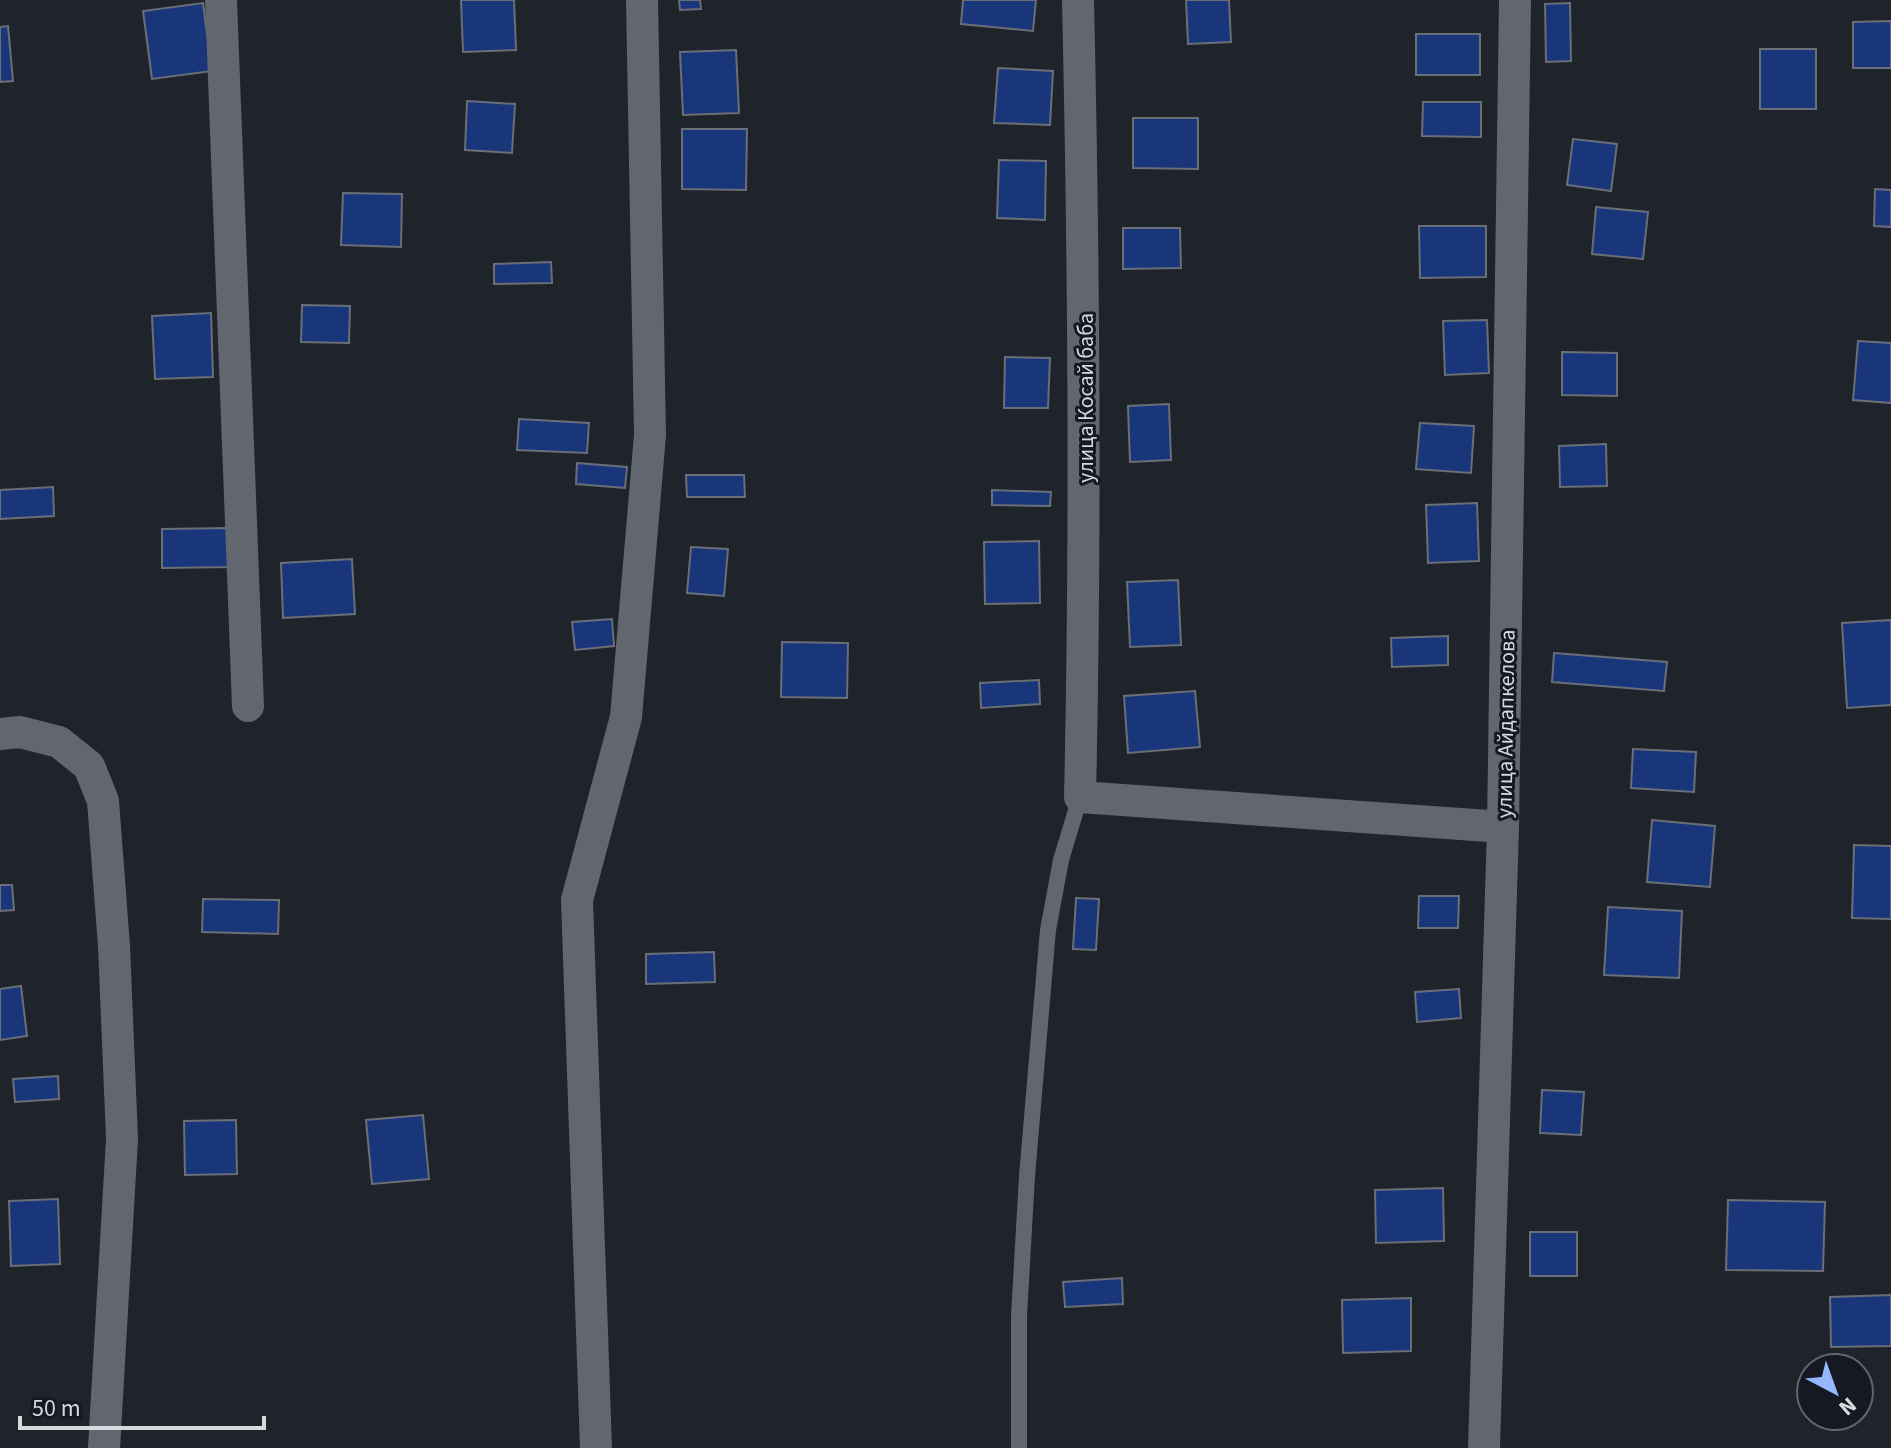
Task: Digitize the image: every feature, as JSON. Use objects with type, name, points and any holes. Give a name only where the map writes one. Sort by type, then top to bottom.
[{"type":"street","points":[[221,0],[248,706]]},
{"type":"street","points":[[596,1448],[577,900],[626,717],[650,435],[642,0]]},
{"type":"street","name":"улица Косай баба","points":[[1078,0],[1085,353],[1085,580],[1080,797]]},
{"type":"street","name":"улица Айдапкелова","points":[[1484,1448],[1503,827],[1515,0]]},
{"type":"street","points":[[0,734],[20,732],[59,742],[89,766],[103,801],[114,946],[122,1139],[104,1448]]},
{"type":"street","points":[[1080,797],[1503,827]]},
{"type":"lane","points":[[1019,1448],[1019,1316],[1027,1176],[1048,930],[1061,860],[1080,797]]},
{"type":"building","points":[[461,0],[514,0],[516,50],[463,52]]},
{"type":"building","points":[[679,0],[700,0],[701,9],[680,10]]},
{"type":"building","points":[[963,0],[1036,0],[1033,31],[961,24]]},
{"type":"building","points":[[1186,0],[1229,0],[1231,42],[1188,44]]},
{"type":"building","points":[[203,3],[212,71],[152,79],[143,11]]},
{"type":"building","points":[[1570,3],[1571,61],[1546,62],[1545,4]]},
{"type":"building","points":[[1891,21],[1891,68],[1853,68],[1853,22]]},
{"type":"building","points":[[8,26],[13,81],[0,82],[0,27]]},
{"type":"building","points":[[1416,34],[1480,34],[1480,75],[1416,75]]},
{"type":"building","points":[[1760,49],[1816,49],[1816,109],[1760,109]]},
{"type":"building","points":[[736,50],[739,113],[683,115],[680,52]]},
{"type":"building","points":[[998,68],[1053,71],[1050,125],[994,123]]},
{"type":"building","points":[[467,101],[515,104],[512,153],[465,150]]},
{"type":"building","points":[[1423,102],[1481,102],[1481,137],[1422,136]]},
{"type":"building","points":[[1133,118],[1198,118],[1198,169],[1133,168]]},
{"type":"building","points":[[682,129],[747,129],[746,190],[682,189]]},
{"type":"building","points":[[1573,139],[1617,144],[1611,191],[1567,185]]},
{"type":"building","points":[[999,160],[1046,161],[1045,220],[997,218]]},
{"type":"building","points":[[1875,189],[1891,190],[1891,227],[1874,226]]},
{"type":"building","points":[[343,193],[402,194],[401,247],[341,245]]},
{"type":"building","points":[[1596,207],[1648,212],[1643,259],[1592,254]]},
{"type":"building","points":[[1419,226],[1486,226],[1486,277],[1420,278]]},
{"type":"building","points":[[1123,228],[1180,228],[1181,268],[1123,269]]},
{"type":"building","points":[[551,262],[552,283],[494,284],[494,264]]},
{"type":"building","points":[[302,305],[350,306],[349,343],[301,342]]},
{"type":"building","points":[[211,313],[213,377],[155,379],[152,316]]},
{"type":"building","points":[[1487,320],[1489,373],[1445,375],[1443,321]]},
{"type":"building","points":[[1858,341],[1891,343],[1891,403],[1853,400]]},
{"type":"building","points":[[1562,352],[1617,353],[1617,396],[1562,395]]},
{"type":"building","points":[[1005,357],[1050,358],[1048,408],[1004,408]]},
{"type":"building","points":[[1169,404],[1171,460],[1130,462],[1128,406]]},
{"type":"building","points":[[519,419],[589,423],[587,453],[517,450]]},
{"type":"building","points":[[1420,423],[1474,426],[1471,473],[1416,469]]},
{"type":"building","points":[[1606,444],[1607,486],[1560,487],[1559,446]]},
{"type":"building","points":[[577,463],[627,467],[625,488],[576,484]]},
{"type":"building","points":[[686,475],[744,475],[745,497],[687,497]]},
{"type":"building","points":[[53,487],[54,516],[0,519],[0,490]]},
{"type":"building","points":[[992,490],[1051,492],[1050,506],[992,505]]},
{"type":"building","points":[[1477,503],[1479,561],[1428,563],[1426,505]]},
{"type":"building","points":[[230,528],[231,567],[162,568],[162,529]]},
{"type":"building","points":[[1039,541],[1040,603],[985,604],[984,542]]},
{"type":"building","points":[[691,547],[728,549],[724,596],[687,593]]},
{"type":"building","points":[[352,559],[355,614],[283,618],[281,563]]},
{"type":"building","points":[[1178,580],[1181,645],[1130,647],[1127,582]]},
{"type":"building","points":[[612,619],[614,646],[575,650],[572,622]]},
{"type":"building","points":[[1891,620],[1891,705],[1847,708],[1842,623]]},
{"type":"building","points":[[1448,636],[1448,665],[1392,667],[1391,638]]},
{"type":"building","points":[[782,642],[848,643],[847,698],[781,697]]},
{"type":"building","points":[[1554,653],[1667,662],[1664,691],[1552,682]]},
{"type":"building","points":[[1039,680],[1040,704],[981,708],[980,683]]},
{"type":"building","points":[[1195,691],[1200,747],[1128,753],[1124,696]]},
{"type":"building","points":[[1633,749],[1696,752],[1694,792],[1631,788]]},
{"type":"building","points":[[1652,820],[1715,826],[1710,887],[1647,882]]},
{"type":"building","points":[[1854,845],[1891,846],[1891,919],[1852,918]]},
{"type":"building","points":[[0,885],[12,885],[14,910],[0,911]]},
{"type":"building","points":[[1419,896],[1459,896],[1458,928],[1418,928]]},
{"type":"building","points":[[1076,898],[1099,899],[1096,950],[1073,949]]},
{"type":"building","points":[[203,899],[279,900],[278,934],[202,932]]},
{"type":"building","points":[[1608,907],[1682,911],[1679,978],[1604,975]]},
{"type":"building","points":[[714,952],[715,982],[646,984],[646,954]]},
{"type":"building","points":[[21,986],[27,1036],[0,1040],[0,989]]},
{"type":"building","points":[[1459,989],[1461,1018],[1417,1022],[1415,992]]},
{"type":"building","points":[[58,1076],[59,1099],[15,1102],[13,1079]]},
{"type":"building","points":[[1542,1090],[1584,1092],[1581,1135],[1540,1133]]},
{"type":"building","points":[[423,1115],[429,1179],[372,1184],[366,1120]]},
{"type":"building","points":[[236,1120],[237,1174],[185,1175],[184,1121]]},
{"type":"building","points":[[1443,1188],[1444,1241],[1376,1243],[1375,1190]]},
{"type":"building","points":[[58,1199],[60,1264],[11,1266],[9,1201]]},
{"type":"building","points":[[1728,1200],[1825,1202],[1823,1271],[1726,1270]]},
{"type":"building","points":[[1530,1232],[1577,1232],[1577,1276],[1530,1276]]},
{"type":"building","points":[[1122,1278],[1123,1304],[1065,1307],[1063,1282]]},
{"type":"building","points":[[1891,1295],[1891,1346],[1831,1347],[1830,1297]]},
{"type":"building","points":[[1411,1298],[1411,1351],[1343,1353],[1342,1300]]}]
